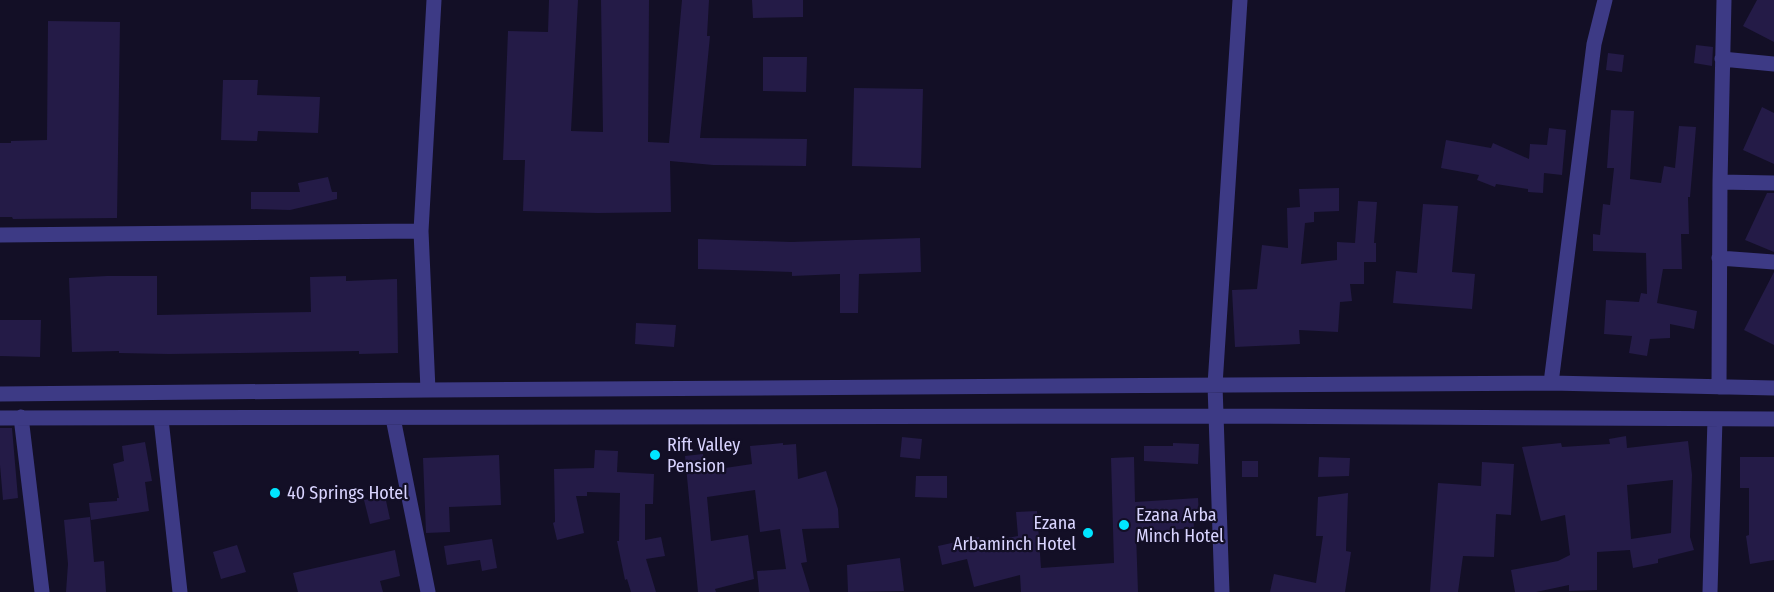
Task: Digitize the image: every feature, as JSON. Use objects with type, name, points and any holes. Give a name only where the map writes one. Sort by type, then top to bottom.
[{"type":"street","points":[[428,390],[421,231],[434,0]]},
{"type":"street","points":[[1222,592],[1215,385],[1240,0]]},
{"type":"street","points":[[1551,383],[1594,44],[1605,0]]},
{"type":"street","points":[[1719,387],[1724,0]]},
{"type":"street","points":[[1722,59],[1774,64]]},
{"type":"street","points":[[1720,182],[1774,183]]},
{"type":"street","points":[[0,235],[421,231]]},
{"type":"street","points":[[1719,258],[1774,262]]},
{"type":"street","points":[[0,394],[1551,383],[1774,388]]},
{"type":"street","points":[[0,418],[1216,416],[1774,419]]},
{"type":"street","points":[[21,417],[42,592]]},
{"type":"street","points":[[393,418],[428,592]]},
{"type":"street","points":[[161,419],[180,592]]},
{"type":"street","points":[[1710,592],[1715,419]]},
{"type":"building","points":[[549,0],[578,0],[571,131],[603,132],[601,0],[649,0],[648,142],[669,143],[682,0],[709,0],[707,36],[710,36],[700,138],[807,139],[806,166],[713,165],[670,161],[671,212],[523,211],[525,160],[503,160],[508,31],[548,32]]},
{"type":"building","points":[[752,0],[803,0],[803,17],[753,18]]},
{"type":"building","points":[[1757,0],[1774,0],[1774,42],[1743,26]]},
{"type":"building","points":[[48,21],[120,22],[117,218],[13,219],[12,217],[0,217],[0,143],[47,140]]},
{"type":"building","points":[[1696,45],[1713,47],[1712,66],[1694,63]]},
{"type":"building","points":[[1608,53],[1624,55],[1622,72],[1606,70]]},
{"type":"building","points":[[763,57],[807,57],[806,92],[763,91]]},
{"type":"building","points":[[223,80],[258,80],[257,95],[320,97],[318,133],[258,131],[257,141],[221,140]]},
{"type":"building","points":[[854,88],[923,89],[921,168],[852,166]]},
{"type":"building","points":[[1762,107],[1774,113],[1774,164],[1743,150]]},
{"type":"building","points":[[1611,110],[1634,111],[1630,179],[1661,183],[1664,166],[1675,168],[1679,126],[1696,127],[1690,197],[1688,197],[1689,234],[1681,234],[1682,269],[1663,269],[1657,303],[1697,311],[1694,329],[1670,324],[1670,338],[1650,339],[1647,356],[1629,353],[1632,336],[1604,334],[1606,300],[1639,302],[1641,293],[1647,294],[1646,253],[1593,251],[1593,234],[1600,235],[1603,204],[1610,205],[1614,168],[1607,168]]},
{"type":"building","points":[[1549,128],[1566,130],[1562,175],[1544,173],[1543,193],[1528,192],[1528,189],[1496,184],[1495,187],[1477,180],[1479,175],[1441,168],[1446,140],[1491,148],[1493,143],[1529,159],[1530,144],[1547,145]]},
{"type":"building","points":[[328,177],[332,192],[337,192],[337,199],[290,210],[251,209],[251,192],[300,192],[298,183]]},
{"type":"building","points":[[1339,188],[1339,211],[1314,212],[1314,222],[1305,223],[1301,264],[1337,260],[1337,242],[1355,243],[1358,201],[1377,202],[1374,243],[1376,243],[1376,262],[1364,262],[1364,284],[1350,284],[1352,301],[1340,302],[1338,332],[1299,330],[1300,344],[1235,347],[1232,290],[1257,289],[1262,245],[1288,248],[1287,208],[1300,207],[1299,189]]},
{"type":"building","points":[[1767,193],[1774,193],[1774,252],[1745,240]]},
{"type":"building","points":[[1423,204],[1458,206],[1452,272],[1475,274],[1472,309],[1393,303],[1396,271],[1417,273]]},
{"type":"building","points":[[920,238],[921,272],[859,274],[858,313],[840,313],[840,274],[792,276],[792,272],[698,269],[698,239],[791,242]]},
{"type":"building","points":[[1774,272],[1774,345],[1744,330]]},
{"type":"building","points":[[157,276],[157,315],[311,312],[310,277],[346,276],[346,281],[397,279],[398,353],[359,354],[359,351],[169,354],[119,353],[119,351],[72,352],[69,278]]},
{"type":"building","points":[[0,320],[41,320],[40,357],[0,356]]},
{"type":"building","points":[[636,323],[676,325],[674,347],[635,344]]},
{"type":"building","points":[[0,428],[12,428],[18,498],[3,500]]},
{"type":"building","points":[[1626,436],[1627,448],[1688,441],[1692,475],[1690,537],[1694,550],[1658,559],[1658,563],[1633,568],[1630,550],[1597,552],[1597,590],[1569,591],[1569,585],[1536,592],[1515,592],[1511,570],[1558,561],[1570,555],[1565,515],[1541,521],[1522,447],[1561,443],[1562,447],[1610,444],[1609,439]],"holes":[[[1673,480],[1671,533],[1631,539],[1627,485]]]},
{"type":"building","points":[[902,437],[922,439],[920,459],[900,457]]},
{"type":"building","points":[[145,442],[152,481],[145,482],[149,511],[91,520],[89,503],[117,501],[119,498],[113,464],[124,461],[122,446]]},
{"type":"building","points":[[783,443],[783,445],[796,444],[798,479],[826,471],[838,509],[839,528],[802,529],[807,562],[801,563],[810,592],[759,592],[757,571],[786,569],[780,529],[760,532],[755,490],[707,497],[711,541],[748,535],[754,579],[715,589],[716,592],[698,592],[685,456],[703,454],[705,471],[752,464],[750,446]]},
{"type":"building","points":[[1173,443],[1199,444],[1198,464],[1144,461],[1144,446],[1173,446]]},
{"type":"building","points":[[595,450],[618,451],[617,472],[654,474],[653,504],[645,504],[645,540],[661,537],[665,556],[646,559],[656,592],[631,592],[627,579],[625,580],[617,541],[619,541],[620,493],[587,492],[587,496],[576,496],[584,533],[557,540],[553,523],[555,522],[554,469],[594,468]]},
{"type":"building","points":[[499,455],[501,505],[449,507],[450,532],[426,533],[423,458]]},
{"type":"building","points":[[1134,457],[1135,502],[1198,498],[1199,514],[1193,514],[1194,528],[1136,533],[1138,592],[1021,592],[1020,575],[974,587],[967,559],[942,565],[938,546],[979,537],[980,543],[1018,536],[1016,512],[1037,511],[1041,568],[1114,563],[1111,458]]},
{"type":"building","points":[[1319,457],[1350,458],[1349,476],[1318,477]]},
{"type":"building","points":[[1740,457],[1774,457],[1774,560],[1750,564],[1746,536],[1749,535],[1749,488],[1740,488]]},
{"type":"building","points":[[1242,461],[1258,461],[1258,477],[1242,477]]},
{"type":"building","points":[[1482,462],[1514,464],[1511,515],[1496,514],[1494,557],[1463,556],[1458,592],[1430,592],[1438,483],[1481,486]]},
{"type":"building","points":[[916,476],[947,476],[947,498],[915,497]]},
{"type":"building","points":[[1348,493],[1346,551],[1351,552],[1345,592],[1270,592],[1274,574],[1316,583],[1323,536],[1316,536],[1318,497]]},
{"type":"building","points":[[385,496],[390,519],[370,524],[364,500]]},
{"type":"building","points":[[90,517],[94,562],[104,561],[106,592],[66,592],[68,564],[64,520]]},
{"type":"building","points":[[492,539],[497,568],[482,571],[480,560],[447,565],[444,546]]},
{"type":"building","points":[[237,545],[246,572],[221,579],[213,552]]},
{"type":"building","points":[[395,550],[400,576],[380,581],[383,592],[298,592],[293,573]]},
{"type":"building","points":[[900,558],[904,591],[848,592],[847,565]]},
{"type":"place","name":"Rift Valley Pension","points":[[655,455]]},
{"type":"place","name":"40 Springs Hotel","points":[[275,493]]},
{"type":"place","name":"Ezana Arba Minch Hotel","points":[[1124,525]]},
{"type":"place","name":"Ezana Arbaminch Hotel","points":[[1088,533]]}]
